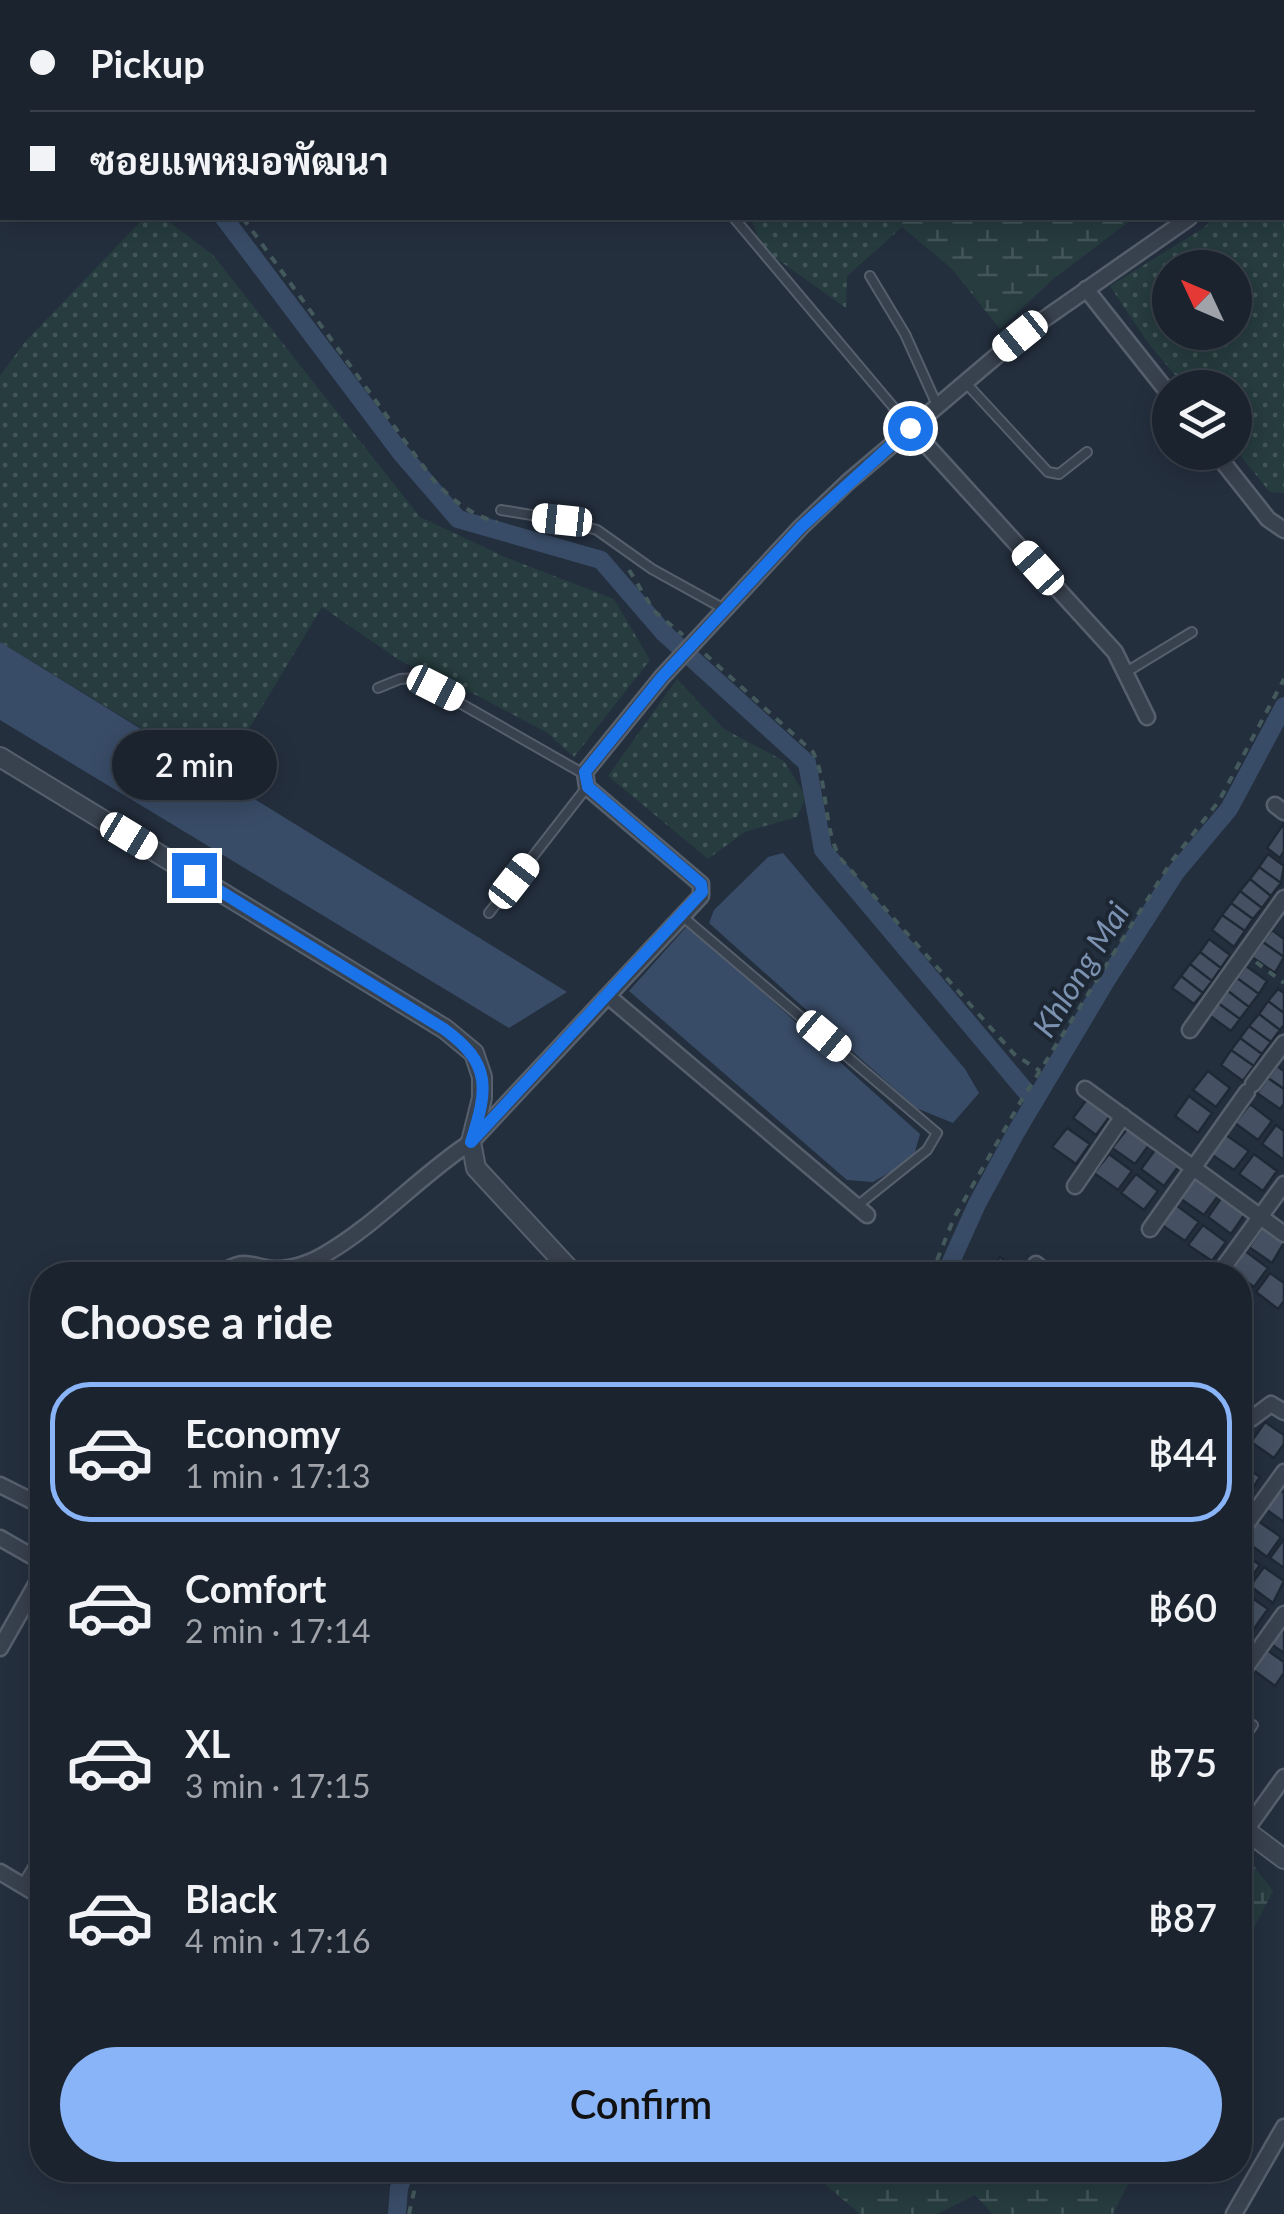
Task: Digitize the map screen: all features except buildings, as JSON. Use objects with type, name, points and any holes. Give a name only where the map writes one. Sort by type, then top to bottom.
[{"type":"street","points":[[307,1262],[321,1257],[382,1213],[436,1165],[471,1142],[700,896],[701,884],[586,781],[662,677],[801,527],[936,405],[1086,289],[1186,220]]},
{"type":"street","points":[[1086,289],[1152,372]]},
{"type":"street","points":[[910,428],[1115,652],[1146,718]]},
{"type":"street","points":[[1230,470],[1268,519],[1284,530]]},
{"type":"street","points":[[0,756],[474,1052],[482,1077],[482,1098],[471,1142],[476,1168],[563,1262]]},
{"type":"street","points":[[1190,1030],[1284,898]]},
{"type":"street","points":[[608,996],[862,1211]]},
{"type":"street","points":[[1150,1229],[1284,1043]]},
{"type":"street","points":[[1086,1089],[1284,1234]]},
{"type":"street","points":[[1075,1186],[1122,1116]]},
{"type":"street","points":[[1228,1262],[1284,1184]]},
{"type":"street","points":[[1252,1419],[1271,1404],[1284,1412]]},
{"type":"street","points":[[1252,1516],[1284,1472]]},
{"type":"street","points":[[0,1485],[30,1500]]},
{"type":"street","points":[[0,1538],[30,1555]]},
{"type":"street","points":[[0,1648],[30,1595]]},
{"type":"street","points":[[1252,1659],[1284,1614]]},
{"type":"street","points":[[1252,1817],[1284,1777]]},
{"type":"street","points":[[1252,1835],[1284,1859]]},
{"type":"street","points":[[0,1872],[30,1890]]},
{"type":"street","points":[[1234,2214],[1284,2127]]},
{"type":"lane","points":[[736,220],[910,428]]},
{"type":"lane","points":[[870,276],[905,334],[936,405]]},
{"type":"lane","points":[[964,381],[1048,472],[1060,474],[1087,452]]},
{"type":"lane","points":[[500,510],[598,530],[652,569],[726,610]]},
{"type":"lane","points":[[1123,674],[1192,632]]},
{"type":"lane","points":[[378,688],[400,679],[416,678],[586,781],[489,913]]},
{"type":"lane","points":[[682,916],[937,1133],[928,1150],[862,1211]]},
{"type":"lane","points":[[22,1885],[30,1872]]},
{"type":"path","points":[[244,220],[444,493],[475,514],[502,523]]},
{"type":"path","points":[[620,560],[654,611],[814,752],[822,772],[830,837],[840,858],[1014,1054],[1040,1071]]},
{"type":"path","points":[[936,1262],[954,1218],[1021,1101],[1150,894],[1219,801],[1284,680]]},
{"type":"path","points":[[1244,953],[1284,983]]},
{"type":"path","points":[[408,2214],[416,2182]]},
{"type":"green space","points":[[142,220],[167,220],[213,255],[420,517],[505,557],[614,599],[650,660],[574,757],[546,732],[399,660],[322,607],[227,765],[215,773],[0,642],[0,376],[25,342]]},
{"type":"green space","points":[[752,220],[902,220],[902,227],[847,276],[846,308],[763,249]]},
{"type":"green space","points":[[902,220],[1131,220],[1053,279],[1000,329],[952,269],[902,227]]},
{"type":"green space","points":[[1211,220],[1284,220],[1284,493],[1270,492],[1252,470],[1252,370],[1171,370],[1154,350],[1252,350],[1252,250],[1168,250]]},
{"type":"green space","points":[[1152,260],[1152,347],[1146,340],[1110,286]]},
{"type":"green space","points":[[677,679],[724,729],[784,761],[806,797],[797,817],[745,832],[708,859],[608,776]]},
{"type":"green space","points":[[1252,1864],[1273,1891],[1252,1932]]},
{"type":"green space","points":[[822,2182],[1129,2182],[1113,2214],[993,2214],[975,2195],[937,2214],[860,2214]]},
{"type":"water","points":[[0,642],[567,992],[509,1028],[0,720]]},
{"type":"water","points":[[783,853],[965,1069],[979,1093],[953,1123],[916,1108],[709,923],[714,910],[768,857]]},
{"type":"water","points":[[688,925],[920,1134],[913,1159],[873,1182],[847,1180],[629,991]]},
{"type":"waterway","points":[[226,220],[401,453],[458,519],[601,560],[664,633],[807,763],[823,850],[1034,1101]]},
{"type":"waterway","name":"Khlong Mai","points":[[951,1262],[1015,1134],[1106,981],[1176,872],[1229,809],[1284,706]]},
{"type":"waterway","name":"Khlong Mai","points":[[397,2214],[401,2182]]},
{"type":"route","points":[[194,875],[444,1029],[474,1052],[482,1077],[482,1098],[471,1142],[703,889],[588,787],[585,772],[662,677],[801,527],[910,428]]}]
